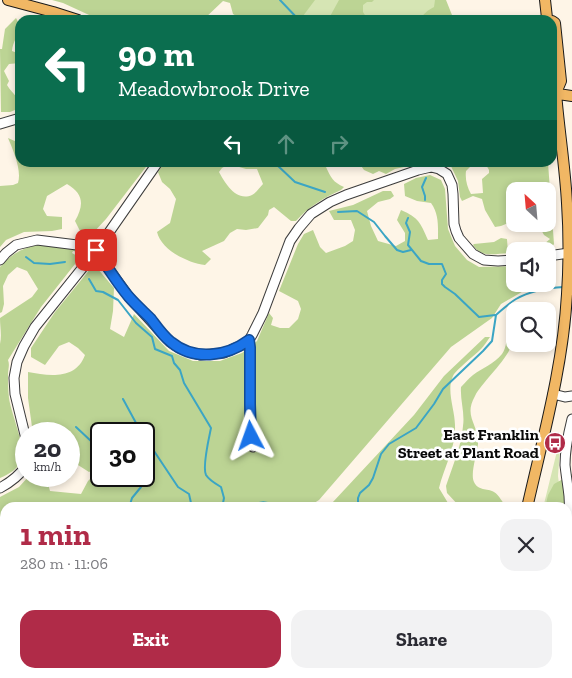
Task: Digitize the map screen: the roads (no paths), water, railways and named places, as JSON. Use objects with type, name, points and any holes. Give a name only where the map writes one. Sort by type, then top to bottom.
[{"type":"main road","points":[[8,0],[63,15]]},
{"type":"main road","points":[[545,0],[548,15]]},
{"type":"main road","points":[[557,42],[561,81],[557,87]]},
{"type":"main road","points":[[557,92],[572,96]]},
{"type":"main road","points":[[528,502],[561,354],[566,312],[568,257],[567,201],[557,116]]},
{"type":"street","points":[[0,124],[15,120]]},
{"type":"street","points":[[22,422],[15,394],[14,378],[24,346],[35,327],[96,250],[154,167]]},
{"type":"street","points":[[0,260],[6,252],[16,245],[37,240],[85,246],[96,250],[129,297],[170,342],[179,348],[200,355],[224,353],[249,340],[263,313],[290,242],[298,228],[311,214],[346,194],[418,170],[431,167],[447,174],[454,194],[454,224],[456,232],[473,254],[484,260],[506,261]]},
{"type":"street","points":[[556,256],[568,257]]},
{"type":"street","points":[[249,340],[250,425],[253,447]]},
{"type":"street","points":[[553,394],[572,396]]},
{"type":"street","points":[[569,502],[565,466],[567,439],[572,419]]},
{"type":"street","points":[[0,488],[15,478]]},
{"type":"waterway","points":[[280,0],[294,15]]},
{"type":"waterway","points":[[279,167],[295,182],[325,192]]},
{"type":"waterway","points":[[425,200],[422,187],[426,178]]},
{"type":"waterway","points":[[338,212],[357,211],[374,222],[397,250],[403,252],[411,250]]},
{"type":"waterway","points":[[408,218],[406,223],[410,232],[408,245],[421,261],[429,264],[442,264],[446,274],[442,284],[479,317],[495,315]]},
{"type":"waterway","points":[[26,257],[34,263],[50,264],[65,262]]},
{"type":"waterway","points":[[89,279],[96,291],[103,292],[118,300],[136,323],[152,337],[155,349],[172,356],[174,363],[180,370],[184,383],[211,428],[206,452],[205,471],[209,479],[221,487],[223,502]]},
{"type":"waterway","points":[[358,502],[360,493],[369,485],[381,454],[389,444],[416,428],[443,389],[492,341],[496,315],[521,296],[545,289],[564,287]]},
{"type":"waterway","points":[[123,399],[135,422]]},
{"type":"waterway","points":[[80,431],[90,440]]},
{"type":"waterway","points":[[155,452],[178,487],[189,494],[191,502]]},
{"type":"waterway","points":[[131,502],[141,487]]},
{"type":"place","name":"East Franklin Street at Plant Road","points":[[555,443]]}]
